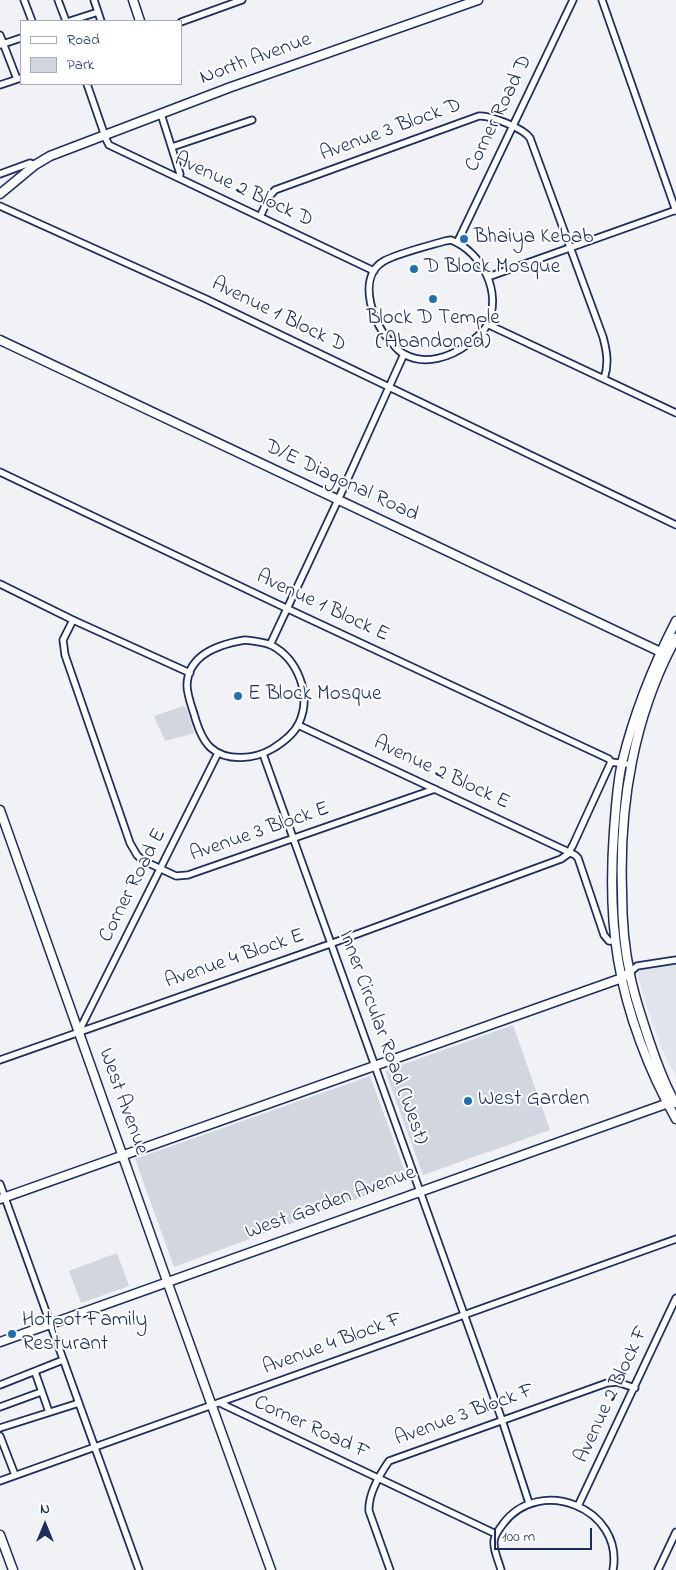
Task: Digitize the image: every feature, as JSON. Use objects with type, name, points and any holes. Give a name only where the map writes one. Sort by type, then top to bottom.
[{"type":"street","points":[[24,0],[32,20]]},
{"type":"street","points":[[58,0],[66,20]]},
{"type":"street","points":[[94,0],[101,20]]},
{"type":"street","points":[[133,0],[140,20]]},
{"type":"street","points":[[182,22],[242,0]]},
{"type":"street","name":"North Avenue","points":[[0,194],[35,165],[50,156],[231,87],[478,0]]},
{"type":"street","name":"Corner Road D","points":[[457,242],[573,0]]},
{"type":"street","points":[[488,277],[676,210],[602,0]]},
{"type":"street","points":[[73,20],[98,12]]},
{"type":"street","points":[[0,35],[2,45],[19,78],[0,85]]},
{"type":"street","points":[[2,45],[20,38]]},
{"type":"street","points":[[87,85],[104,135]]},
{"type":"street","points":[[161,114],[180,174],[179,178]]},
{"type":"street","name":"Avenue 3 Block D","points":[[260,217],[269,197],[275,190],[479,116],[487,116],[524,131],[530,138],[571,246],[606,347],[608,364],[604,379]]},
{"type":"street","points":[[172,147],[252,120]]},
{"type":"street","name":"Avenue 2 Block D","points":[[104,135],[109,145],[374,270]]},
{"type":"street","points":[[0,174],[30,163],[35,165]]},
{"type":"street","name":"Avenue 1 Block D","points":[[0,206],[206,299],[676,525]]},
{"type":"street","points":[[445,240],[457,242],[470,251],[488,277],[492,298],[487,324],[473,340],[446,357],[427,360],[404,354],[380,330],[371,308],[370,289],[374,270],[389,259],[445,240]]},
{"type":"street","points":[[487,324],[676,413]]},
{"type":"street","name":"D/E Diagonal Road","points":[[0,340],[664,653]]},
{"type":"street","points":[[270,645],[404,354]]},
{"type":"street","name":"Avenue 1 Block E","points":[[0,472],[288,609],[609,758],[611,762],[631,764]]},
{"type":"street","points":[[0,584],[73,620],[190,673]]},
{"type":"street","name":"Avenue 3 Block E","points":[[73,620],[62,640],[64,650],[130,843],[137,856],[142,860],[176,876],[188,875],[435,790]]},
{"type":"street","points":[[676,621],[664,653],[631,764],[623,812],[621,860],[622,915],[629,973],[641,1016],[676,1119]]},
{"type":"street","points":[[672,1103],[651,1068],[622,978],[616,941],[613,843],[622,763],[644,692],[664,653],[676,638]]},
{"type":"street","points":[[245,640],[270,645],[290,661],[301,681],[304,704],[298,725],[285,739],[263,754],[236,757],[218,753],[207,744],[195,720],[187,686],[190,673],[201,657],[211,649],[226,643],[245,640]]},
{"type":"street","name":"Avenue 2 Block E","points":[[298,725],[570,852]]},
{"type":"street","name":"Corner Road E","points":[[78,1033],[218,753]]},
{"type":"street","name":"Inner Circular Road (West)","points":[[263,754],[502,1420],[529,1503]]},
{"type":"street","points":[[611,762],[570,852],[578,858],[604,934],[609,940],[616,941]]},
{"type":"street","name":"West Avenue","points":[[0,810],[167,1281],[216,1404],[271,1570]]},
{"type":"street","name":"Avenue 4 Block E","points":[[0,1060],[330,944],[561,859],[570,852]]},
{"type":"street","points":[[2,1198],[622,978],[637,966],[676,960]]},
{"type":"street","name":"West Garden Avenue","points":[[0,1342],[167,1281],[672,1103]]},
{"type":"street","points":[[0,1184],[2,1198],[64,1360],[139,1570]]},
{"type":"street","name":"Avenue 4 Block F","points":[[0,1481],[676,1239]]},
{"type":"street","name":"Avenue 2 Block F","points":[[578,1506],[676,1298]]},
{"type":"street","points":[[0,1385],[64,1360]]},
{"type":"street","points":[[35,1372],[49,1412]]},
{"type":"street","name":"Avenue 3 Block F","points":[[390,1570],[369,1511],[370,1498],[387,1463],[392,1459],[607,1382],[617,1382],[635,1388]]},
{"type":"street","points":[[0,1407],[41,1392]]},
{"type":"street","points":[[0,1428],[79,1402]]},
{"type":"street","name":"Corner Road F","points":[[216,1404],[496,1534]]},
{"type":"street","points":[[0,1436],[15,1475]]},
{"type":"street","points":[[501,1570],[494,1545],[496,1534],[510,1516],[529,1503],[558,1501],[578,1506],[590,1513],[602,1524],[608,1534],[614,1558],[613,1570]]},
{"type":"street","points":[[658,1570],[676,1532]]},
{"type":"street","points":[[0,1535],[13,1570]]},
{"type":"shaded area","points":[[676,956],[676,1077],[663,1052],[649,1014],[634,963]]},
{"type":"green space","points":[[183,706],[187,709],[194,733],[165,741],[154,716]]},
{"type":"green space","name":"West Garden","points":[[513,1025],[550,1130],[423,1175],[385,1071]]},
{"type":"green space","points":[[370,1076],[408,1180],[174,1267],[135,1159]]},
{"type":"green space","points":[[117,1253],[129,1286],[81,1303],[69,1271]]},
{"type":"place","name":"Bhaiya Kebab","points":[[464,239]]},
{"type":"place","name":"D Block Mosque","points":[[414,269]]},
{"type":"place","name":"Block D Temple (Abandoned)","points":[[433,299]]},
{"type":"place","name":"E Block Mosque","points":[[238,696]]},
{"type":"place","name":"West Garden","points":[[468,1101]]},
{"type":"place","name":"Hotpot Family Resturant","points":[[12,1334]]}]
